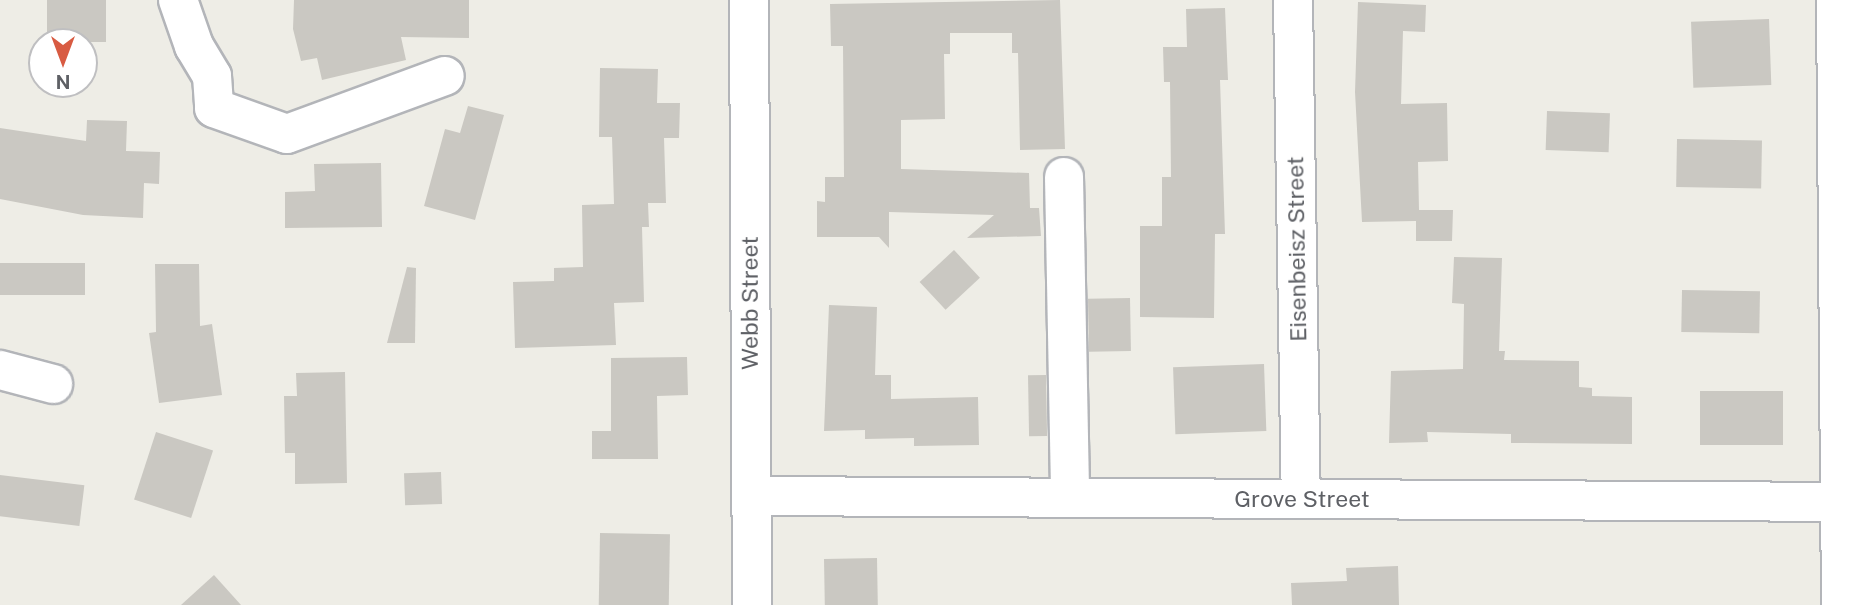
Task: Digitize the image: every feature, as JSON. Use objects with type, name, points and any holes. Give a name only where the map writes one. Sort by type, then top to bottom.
[{"type":"street","points":[[178,0],[194,46],[212,76],[214,108],[287,134],[445,76]]},
{"type":"street","name":"Webb Street","points":[[749,0],[752,605]]},
{"type":"street","name":"Eisenbeisz Street","points":[[1293,0],[1301,499]]},
{"type":"street","points":[[1836,0],[1844,68],[1846,502],[1841,605]]},
{"type":"street","points":[[1064,177],[1070,498]]},
{"type":"street","points":[[0,370],[53,384]]},
{"type":"street","name":"Grove Street","points":[[751,496],[1846,502]]},
{"type":"building","points":[[47,0],[106,0],[106,42],[98,42],[98,28],[47,28]]},
{"type":"building","points":[[294,0],[469,0],[469,38],[401,37],[406,60],[322,80],[317,58],[301,61],[293,29]]},
{"type":"building","points":[[1060,0],[1065,149],[1020,150],[1018,53],[1012,53],[1012,33],[950,33],[950,54],[944,54],[945,119],[901,120],[901,169],[1029,173],[1030,208],[1039,208],[1041,236],[967,238],[994,215],[889,212],[889,248],[879,237],[817,237],[817,201],[825,202],[825,177],[844,177],[843,46],[831,46],[830,4]]},
{"type":"building","points":[[1358,2],[1426,5],[1425,32],[1403,31],[1401,104],[1447,103],[1448,161],[1418,162],[1419,210],[1453,210],[1452,241],[1416,241],[1416,221],[1362,222],[1355,92]]},
{"type":"building","points":[[1225,8],[1228,80],[1220,80],[1225,234],[1215,234],[1214,318],[1140,317],[1140,226],[1162,226],[1162,177],[1171,177],[1170,82],[1164,82],[1163,47],[1187,47],[1186,9]]},
{"type":"building","points":[[1769,19],[1771,85],[1693,88],[1691,22]]},
{"type":"building","points":[[600,68],[658,69],[657,103],[680,103],[679,138],[664,138],[666,203],[648,203],[649,227],[642,227],[644,302],[614,303],[616,345],[515,348],[513,282],[554,281],[554,268],[583,267],[582,205],[614,204],[612,137],[599,137]]},
{"type":"building","points":[[468,106],[504,115],[475,220],[424,206],[445,129],[460,133]]},
{"type":"building","points":[[1547,111],[1610,113],[1609,152],[1546,150]]},
{"type":"building","points":[[87,120],[127,121],[126,151],[160,152],[159,184],[144,183],[143,218],[83,215],[0,199],[0,128],[86,141]]},
{"type":"building","points":[[1677,139],[1762,140],[1761,188],[1676,187]]},
{"type":"building","points":[[381,163],[382,227],[285,228],[285,192],[315,191],[314,164]]},
{"type":"building","points":[[954,250],[980,278],[946,310],[920,282]]},
{"type":"building","points":[[1454,257],[1502,258],[1499,351],[1505,351],[1504,360],[1579,361],[1579,387],[1592,388],[1592,396],[1632,397],[1632,444],[1511,443],[1511,434],[1427,432],[1428,442],[1389,443],[1391,371],[1463,369],[1464,304],[1452,303]]},
{"type":"building","points":[[0,263],[85,263],[85,295],[0,295]]},
{"type":"building","points":[[155,264],[199,264],[200,326],[212,324],[222,395],[159,403],[149,333],[156,332]]},
{"type":"building","points":[[407,267],[416,268],[415,343],[387,343]]},
{"type":"building","points":[[1682,290],[1760,291],[1759,333],[1681,332]]},
{"type":"building","points":[[1130,298],[1131,351],[1089,352],[1088,299]]},
{"type":"building","points":[[829,305],[877,307],[875,375],[891,375],[891,399],[978,397],[979,445],[914,446],[914,438],[865,439],[865,430],[824,431]]},
{"type":"building","points":[[687,357],[688,395],[657,396],[658,459],[592,459],[592,431],[611,431],[611,358]]},
{"type":"building","points":[[1264,364],[1266,431],[1175,434],[1173,367]]},
{"type":"building","points":[[345,372],[347,483],[295,484],[295,453],[285,453],[284,396],[297,396],[296,373]]},
{"type":"building","points":[[1028,375],[1046,375],[1047,436],[1029,436]]},
{"type":"building","points":[[1700,391],[1783,391],[1783,445],[1700,445]]},
{"type":"building","points":[[156,432],[213,451],[191,518],[134,500]]},
{"type":"building","points":[[441,472],[442,504],[405,505],[404,473]]},
{"type":"building","points":[[0,475],[84,485],[79,526],[0,516]]},
{"type":"building","points":[[600,533],[670,534],[669,605],[599,605]]},
{"type":"building","points":[[877,558],[878,605],[825,605],[824,559]]},
{"type":"building","points":[[1398,566],[1399,605],[1292,605],[1291,583],[1347,581],[1346,568]]},
{"type":"building","points":[[214,575],[241,605],[181,605]]}]
